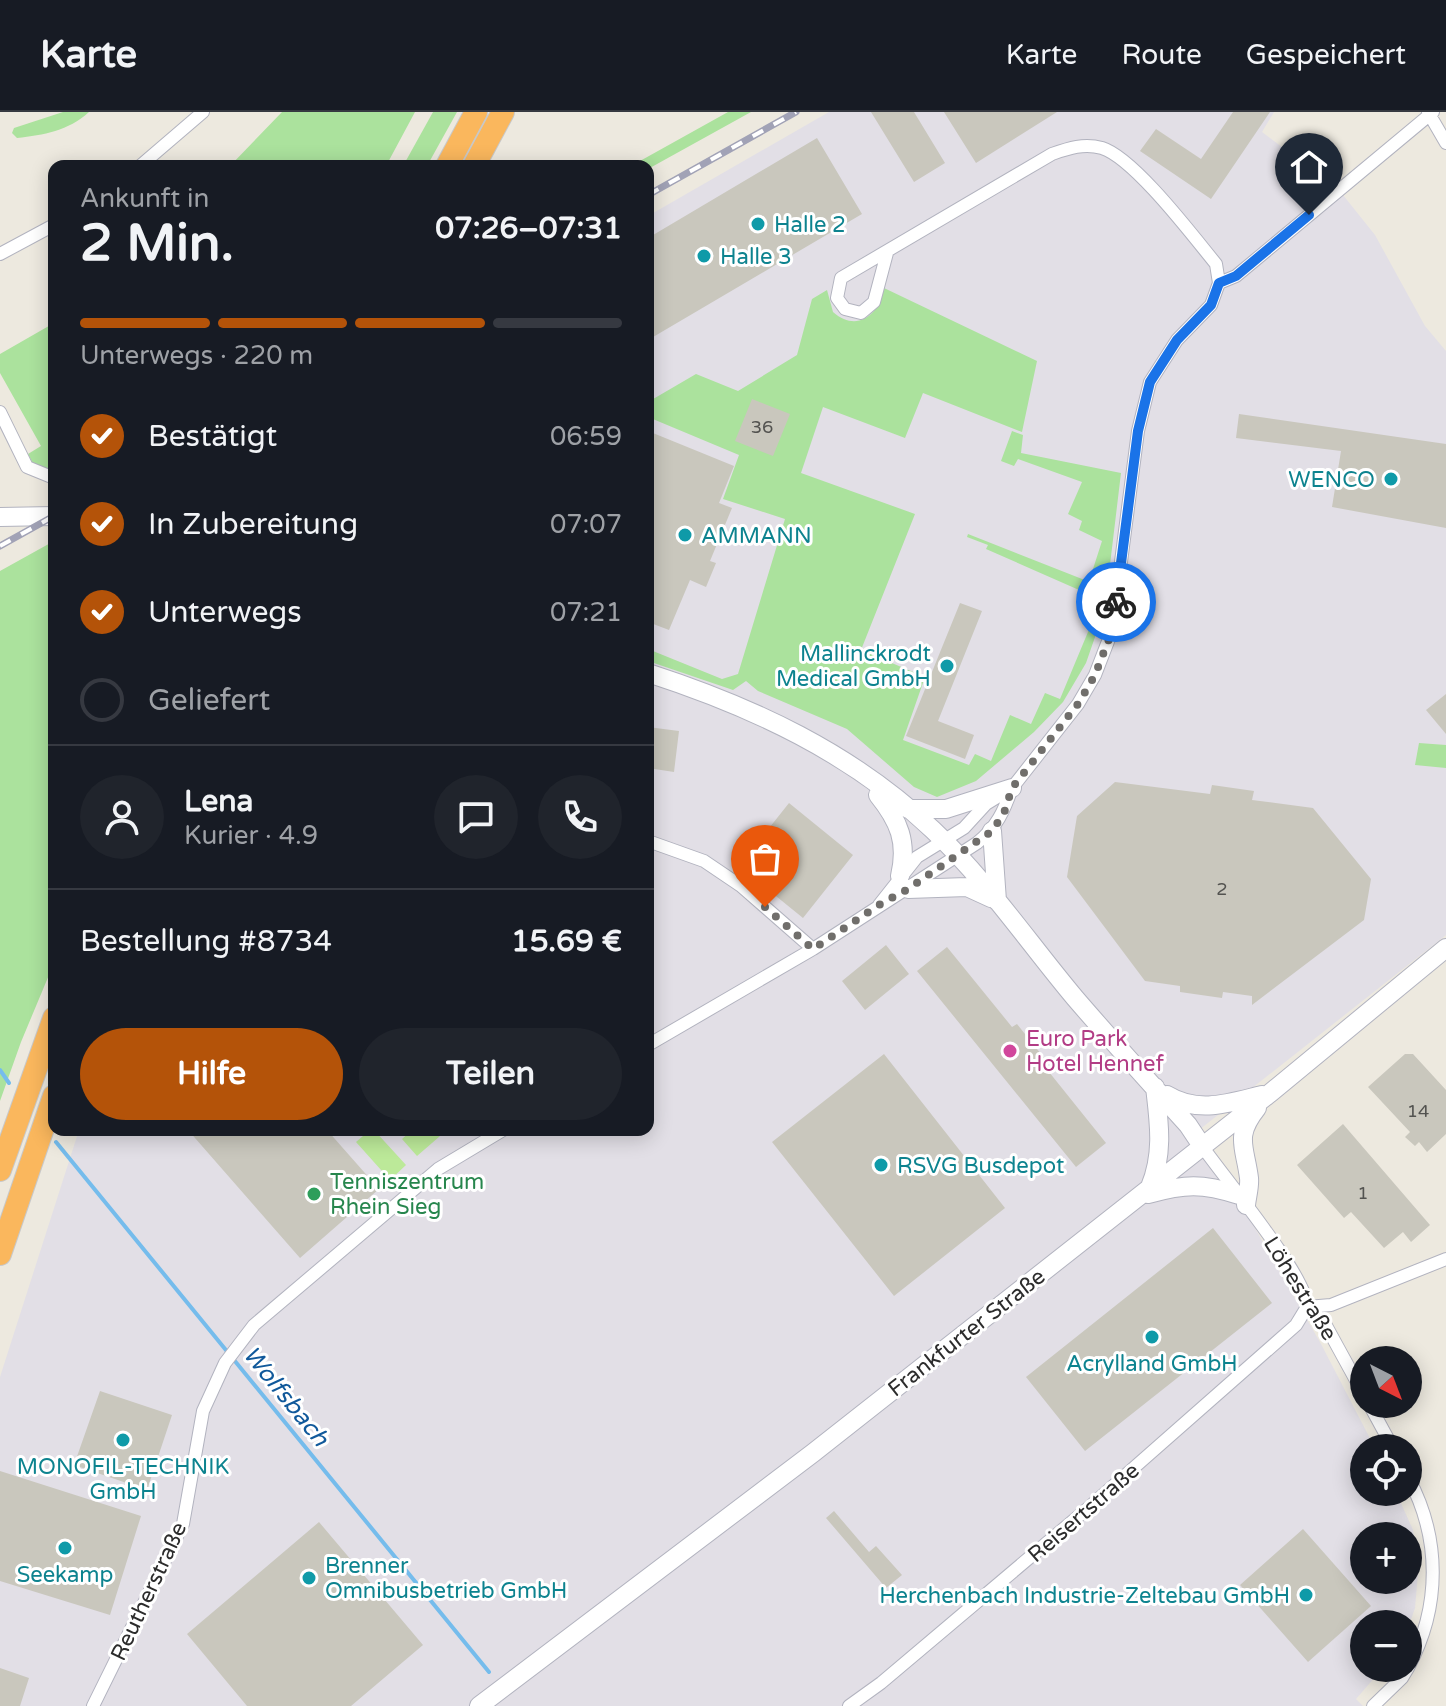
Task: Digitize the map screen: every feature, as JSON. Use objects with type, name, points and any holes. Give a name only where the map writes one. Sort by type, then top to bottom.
[{"type":"highway","points":[[450,160],[476,112]]},
{"type":"highway","points":[[477,160],[503,112]]},
{"type":"highway","points":[[0,1170],[48,1035]]},
{"type":"highway","points":[[0,1254],[48,1114]]},
{"type":"main road","points":[[0,517],[48,516]]},
{"type":"main road","points":[[654,675],[737,704],[779,723],[832,753],[908,809],[944,841],[997,901],[1075,998],[1155,1087],[1202,1146]]},
{"type":"main road","points":[[862,773],[897,818],[905,857],[904,883],[967,887],[997,901]]},
{"type":"main road","points":[[908,809],[946,809],[1012,788]]},
{"type":"main road","points":[[992,831],[997,901]]},
{"type":"main road","name":"Frankfurter Straße","points":[[479,1706],[813,1453],[1269,1094],[1446,948]]},
{"type":"main road","points":[[1155,1087],[1180,1103],[1212,1107],[1269,1094]]},
{"type":"main road","points":[[1144,1193],[1157,1170],[1161,1144],[1155,1087]]},
{"type":"main road","points":[[1144,1193],[1209,1185],[1243,1200],[1249,1178],[1241,1140],[1248,1119],[1269,1094]]},
{"type":"street","points":[[147,160],[203,112]]},
{"type":"street","points":[[1219,283],[1236,276],[1430,113],[1446,143]]},
{"type":"street","points":[[887,253],[874,302],[861,313],[845,309],[837,298],[841,278],[1052,154],[1081,145],[1102,148],[1119,157],[1137,173],[1216,264],[1219,283],[1211,305],[1177,340],[1150,382],[1138,431],[1112,631],[1095,675],[1078,704],[1012,788],[986,804],[964,828],[917,857],[904,883]]},
{"type":"street","points":[[0,254],[48,228]]},
{"type":"street","points":[[0,412],[27,467],[48,476]]},
{"type":"street","points":[[654,1042],[813,949],[879,905],[904,883],[957,856],[992,831],[1004,813],[1012,788]]},
{"type":"street","points":[[654,843],[704,861],[741,886],[813,949]]},
{"type":"street","name":"Reutherstraße","points":[[93,1706],[183,1524],[203,1411],[225,1363],[254,1325],[438,1169],[493,1136]]},
{"type":"street","name":"Löhestraße","points":[[1202,1146],[1243,1200],[1305,1293],[1307,1307],[1324,1322],[1350,1369]]},
{"type":"street","points":[[1307,1307],[1331,1305],[1446,1258]]},
{"type":"street","name":"Reisertstraße","points":[[849,1706],[881,1683],[1087,1509],[1296,1325],[1307,1307]]},
{"type":"street","points":[[1421,1506],[1430,1543],[1433,1589],[1422,1642]]},
{"type":"street","points":[[1373,1706],[1398,1682]]},
{"type":"shaded area","points":[[829,112],[1274,112],[1262,132],[1339,190],[1375,235],[1425,326],[1446,351],[1446,935],[1199,1130],[1321,1344],[1350,1400],[1350,1418],[1359,1418],[1368,1434],[1350,1434],[1350,1506],[1402,1506],[1409,1522],[1350,1522],[1350,1594],[1416,1594],[1414,1610],[1350,1610],[1350,1682],[1371,1682],[1356,1699],[1363,1706],[0,1706],[0,1377],[77,1136],[654,1136],[654,213]]},
{"type":"green space","points":[[63,112],[89,112],[73,124],[55,131],[17,138],[12,133],[14,128]]},
{"type":"green space","points":[[282,112],[415,112],[389,160],[236,160]]},
{"type":"green space","points":[[433,112],[457,112],[430,160],[406,160]]},
{"type":"green space","points":[[728,112],[751,112],[654,166],[654,160],[642,160]]},
{"type":"green space","points":[[884,288],[1037,361],[1022,432],[923,393],[905,438],[823,407],[801,473],[915,514],[861,650],[925,677],[903,740],[969,765],[975,754],[991,761],[1010,715],[1031,724],[1045,693],[1060,699],[1093,620],[1090,611],[1095,609],[1103,614],[1086,663],[1063,702],[1034,732],[976,781],[937,797],[914,787],[847,729],[758,691],[746,681],[733,690],[654,663],[654,651],[722,679],[738,674],[785,519],[723,499],[739,455],[654,420],[654,398],[696,374],[738,391],[797,355],[812,299],[827,290],[833,312],[850,321],[866,318],[881,298]]},
{"type":"green space","points":[[48,326],[48,470],[34,466],[28,454],[41,446],[0,373],[0,354]]},
{"type":"green space","points":[[1012,431],[1023,435],[1021,453],[1121,473],[1109,573],[1093,569],[1102,541],[1079,530],[1082,521],[1068,514],[1082,482],[1018,459],[1014,466],[1001,461]]},
{"type":"green space","points":[[968,534],[1105,588],[1108,594],[1104,599],[1095,597],[986,549],[988,545],[967,537]]},
{"type":"green space","points":[[48,544],[48,977],[0,1101],[0,571]]},
{"type":"green space","points":[[1419,743],[1446,745],[1446,768],[1415,765]]},
{"type":"green space","points":[[363,1136],[379,1136],[406,1165],[390,1180],[356,1142]]},
{"type":"green space","points":[[405,1136],[440,1136],[417,1156],[402,1139]]},
{"type":"building","points":[[871,112],[914,112],[945,163],[914,182]]},
{"type":"building","points":[[944,112],[1057,112],[976,163]]},
{"type":"building","points":[[1233,112],[1270,112],[1211,199],[1140,151],[1156,129],[1201,159]]},
{"type":"building","points":[[817,138],[862,214],[654,336],[654,234]]},
{"type":"building","points":[[752,399],[790,414],[773,456],[735,441]]},
{"type":"building","name":"WENCO","points":[[1239,414],[1446,444],[1446,528],[1332,507],[1341,451],[1236,438]]},
{"type":"building","name":"AMMANN","points":[[654,433],[734,466],[719,503],[732,508],[710,561],[716,563],[706,587],[690,580],[669,630],[654,624]]},
{"type":"building","name":"Mallinckrodt Medical GmbH","points":[[960,603],[982,611],[938,721],[974,735],[965,759],[906,736]]},
{"type":"building","points":[[1446,694],[1446,734],[1426,710]]},
{"type":"building","points":[[654,728],[679,731],[674,772],[654,769]]},
{"type":"building","points":[[1115,782],[1210,794],[1212,785],[1254,791],[1252,800],[1313,808],[1371,879],[1364,920],[1252,1005],[1252,996],[1223,992],[1222,998],[1180,992],[1180,986],[1145,981],[1067,877],[1077,816]]},
{"type":"building","points":[[789,803],[853,855],[803,918],[739,866]]},
{"type":"building","points":[[886,945],[909,974],[865,1010],[842,981]]},
{"type":"building","name":"Euro Park Hotel Hennef","points":[[947,947],[1012,1027],[1017,1024],[1045,1059],[1041,1062],[1106,1143],[1076,1167],[917,971]]},
{"type":"building","name":"RSVG Busdepot","points":[[884,1054],[1005,1208],[894,1296],[772,1142]]},
{"type":"building","points":[[1405,1054],[1413,1054],[1446,1090],[1446,1134],[1427,1152],[1419,1142],[1415,1146],[1405,1137],[1410,1132],[1368,1087]]},
{"type":"building","points":[[1343,1124],[1430,1225],[1411,1242],[1403,1232],[1384,1248],[1351,1212],[1344,1218],[1297,1165]]},
{"type":"building","name":"Tenniszentrum Rhein Sieg","points":[[193,1136],[332,1136],[379,1189],[300,1258]]},
{"type":"building","name":"Acrylland GmbH","points":[[1213,1228],[1272,1303],[1085,1451],[1026,1377]]},
{"type":"building","name":"MONOFIL-TECHNIK GmbH","points":[[100,1391],[172,1415],[147,1490],[74,1465]]},
{"type":"building","name":"Seekamp","points":[[0,1471],[141,1516],[110,1615],[0,1581]]},
{"type":"building","points":[[834,1511],[869,1552],[876,1546],[902,1575],[886,1588],[826,1518]]},
{"type":"building","name":"Brenner Omnibusbetrieb GmbH","points":[[319,1522],[423,1645],[351,1706],[247,1706],[187,1634]]},
{"type":"building","name":"Herchenbach Industrie-Zeltebau GmbH","points":[[1303,1529],[1350,1582],[1350,1594],[1360,1594],[1371,1606],[1366,1610],[1350,1610],[1350,1625],[1308,1662],[1240,1585]]},
{"type":"building","points":[[0,1668],[29,1678],[20,1706],[0,1706]]},
{"type":"waterway","name":"Wolfsbach","points":[[0,1070],[9,1083]]},
{"type":"waterway","name":"Wolfsbach","points":[[56,1142],[489,1672]]},
{"type":"railway","points":[[654,192],[796,112]]},
{"type":"railway","points":[[0,546],[48,519]]},
{"type":"way so far","points":[[765,907],[813,949],[992,831],[1004,813],[1012,788],[1078,704],[1095,675],[1112,631],[1116,602]]},
{"type":"place","name":"Halle 2","points":[[758,224]]},
{"type":"place","name":"Halle 3","points":[[704,256]]},
{"type":"place","name":"WENCO","points":[[1391,479]]},
{"type":"place","name":"AMMANN","points":[[685,535]]},
{"type":"place","name":"Mallinckrodt Medical GmbH","points":[[947,666]]},
{"type":"place","name":"Euro Park Hotel Hennef","points":[[1010,1051]]},
{"type":"place","name":"RSVG Busdepot","points":[[881,1165]]},
{"type":"place","name":"Tenniszentrum Rhein Sieg","points":[[314,1194]]},
{"type":"place","name":"Acrylland GmbH","points":[[1152,1337]]},
{"type":"place","name":"MONOFIL-TECHNIK GmbH","points":[[123,1440]]},
{"type":"place","name":"Seekamp","points":[[65,1548]]},
{"type":"place","name":"Brenner Omnibusbetrieb GmbH","points":[[309,1578]]},
{"type":"place","name":"Herchenbach Industrie-Zeltebau GmbH","points":[[1306,1595]]},
{"type":"route","points":[[1116,602],[1138,431],[1150,382],[1167,352],[1211,305],[1219,283],[1236,276],[1309,215]]}]
